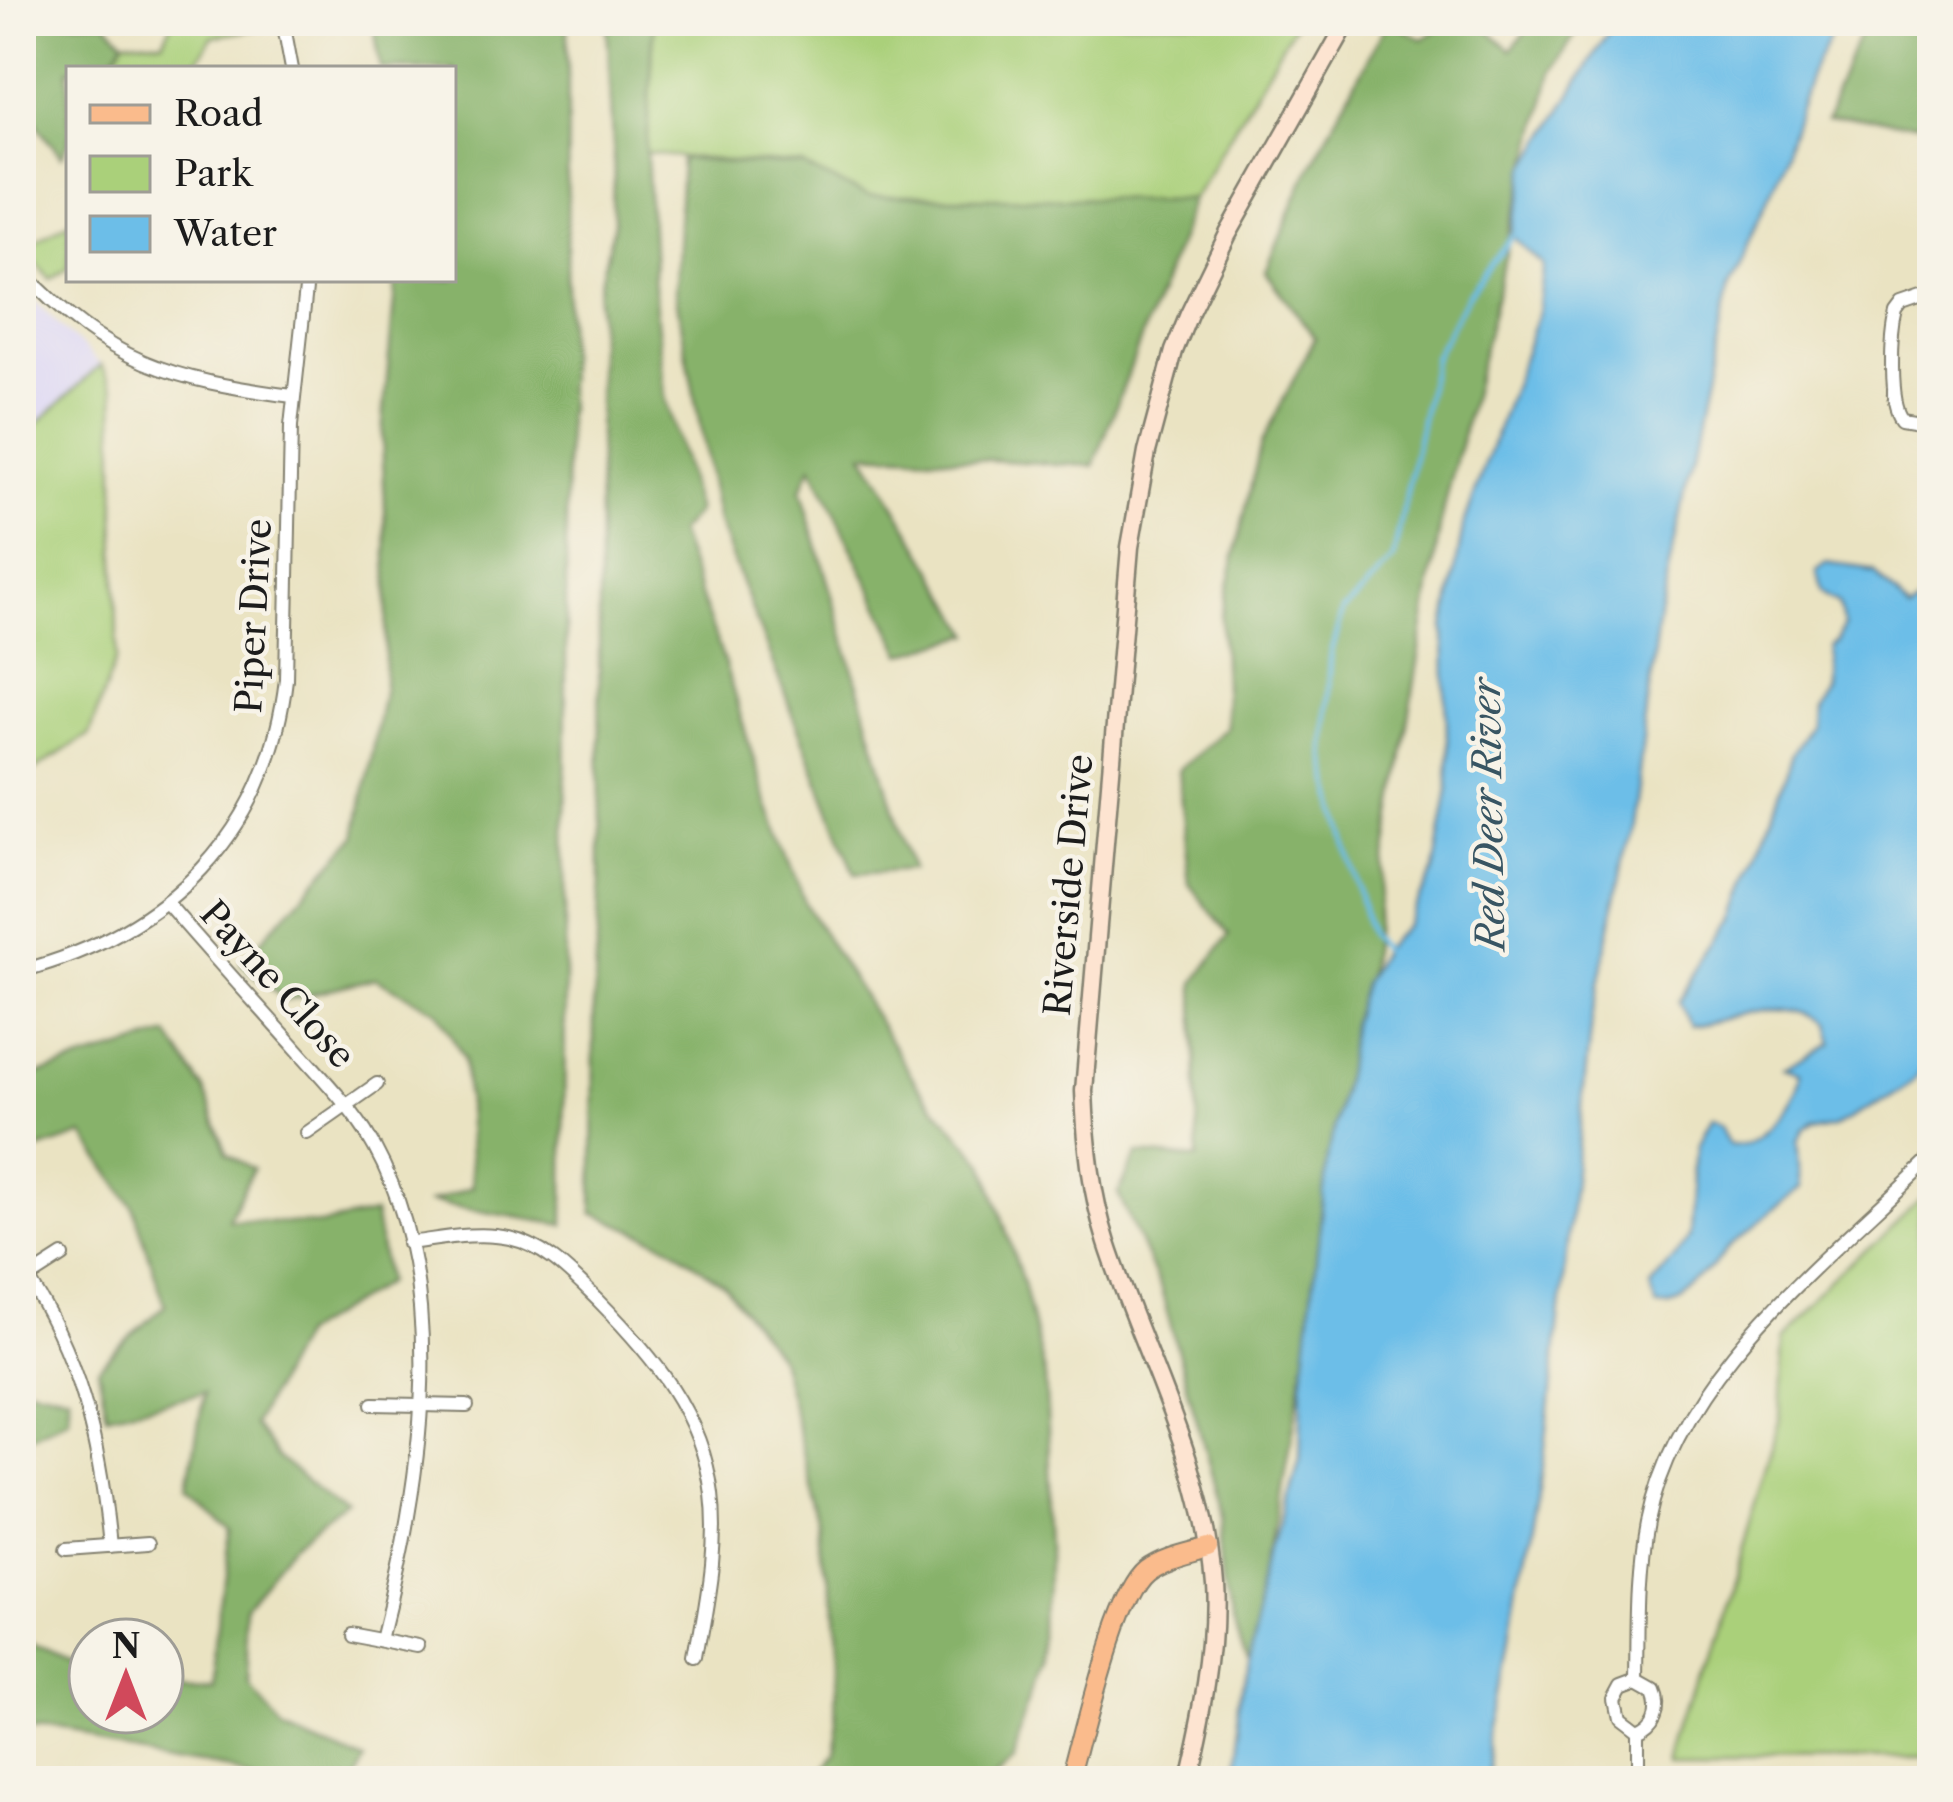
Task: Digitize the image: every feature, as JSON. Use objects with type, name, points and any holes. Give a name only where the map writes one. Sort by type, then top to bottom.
[{"type":"main road","name":"Riverside Drive","points":[[1187,1781],[1208,1675],[1213,1584],[1208,1547],[1198,1496],[1107,1243],[1087,1153],[1084,1090],[1130,548],[1155,418],[1189,314],[1228,234],[1348,21]]},
{"type":"main road","points":[[1071,1781],[1120,1611],[1133,1584],[1163,1561],[1208,1547]]},
{"type":"street","points":[[284,21],[292,66]]},
{"type":"street","points":[[21,270],[77,324],[134,359],[200,383],[293,396]]},
{"type":"street","name":"Piper Drive","points":[[21,971],[104,942],[166,903],[205,866],[238,824],[262,776],[280,717],[286,659],[293,396],[307,282]]},
{"type":"street","points":[[1932,296],[1904,306],[1897,314],[1894,394],[1902,418],[1932,423]]},
{"type":"street","name":"Payne Close","points":[[166,903],[345,1105],[382,1163],[408,1243],[418,1312],[422,1405],[410,1518],[381,1640]]},
{"type":"street","name":"Payne Close","points":[[307,1133],[377,1084]]},
{"type":"street","points":[[1639,1678],[1640,1599],[1649,1520],[1681,1432],[1713,1379],[1754,1331],[1932,1157]]},
{"type":"street","points":[[408,1243],[480,1235],[510,1238],[535,1248],[572,1275],[664,1373],[694,1429],[712,1494],[713,1550],[697,1659]]},
{"type":"street","points":[[62,1256],[23,1276],[67,1347],[89,1409],[100,1457],[110,1546]]},
{"type":"street","points":[[373,1404],[467,1406]]},
{"type":"street","points":[[66,1549],[148,1543]]},
{"type":"street","points":[[347,1634],[422,1648]]},
{"type":"street","points":[[1639,1678],[1655,1687],[1659,1701],[1652,1718],[1637,1729],[1620,1715],[1616,1697],[1623,1684],[1639,1678]]},
{"type":"street","points":[[1637,1729],[1637,1781]]},
{"type":"shaded area","points":[[21,288],[101,365],[21,439]]},
{"type":"green space","points":[[21,21],[105,21],[124,40],[111,66],[66,66],[66,149],[62,157],[21,101]]},
{"type":"green space","points":[[173,21],[269,21],[270,26],[212,37],[194,66],[111,66],[124,40],[163,41]]},
{"type":"green space","points":[[383,21],[568,21],[564,1225],[430,1203],[472,1187],[464,1058],[437,1011],[375,978],[285,1000],[240,963],[356,837],[384,687],[388,581],[382,434],[396,282],[456,282],[456,66],[381,66],[374,26]]},
{"type":"green space","points":[[607,21],[654,21],[647,154],[654,289],[665,397],[697,512],[678,533],[806,905],[918,1086],[985,1164],[1023,1283],[1045,1378],[1054,1540],[1053,1656],[1016,1754],[982,1781],[805,1781],[825,1756],[835,1695],[824,1535],[779,1357],[724,1285],[670,1245],[593,1213],[600,879],[598,297],[613,225],[614,160]]},
{"type":"green space","points":[[654,21],[1296,21],[1193,198],[868,197],[803,167],[647,154]]},
{"type":"green space","points":[[1388,21],[1423,39],[1450,21],[1478,21],[1511,50],[1534,21],[1584,21],[1552,71],[1441,521],[1252,1681],[1232,1613],[1223,1516],[1161,1290],[1118,1193],[1138,1154],[1198,1159],[1195,983],[1229,935],[1189,884],[1178,770],[1226,727],[1221,616],[1261,443],[1315,338],[1266,272],[1309,167]]},
{"type":"green space","points":[[1876,21],[1932,21],[1932,127],[1919,141],[1825,124]]},
{"type":"green space","points":[[681,159],[803,167],[868,197],[1193,198],[1094,466],[864,453],[972,634],[903,654],[812,466],[801,490],[912,870],[855,874],[718,523],[675,291]]},
{"type":"green space","points":[[66,222],[66,269],[51,279],[22,248]]},
{"type":"green space","points":[[101,365],[114,391],[117,657],[89,734],[21,779],[21,439]]},
{"type":"green space","points":[[169,1035],[204,1090],[227,1153],[253,1169],[228,1219],[320,1225],[374,1214],[387,1282],[301,1335],[254,1424],[279,1458],[346,1513],[297,1552],[248,1612],[245,1674],[277,1712],[360,1747],[341,1781],[21,1732],[21,1641],[66,1663],[66,1736],[186,1736],[186,1680],[211,1679],[229,1528],[188,1486],[204,1393],[107,1414],[98,1368],[165,1305],[133,1206],[83,1135],[21,1156],[21,1079]]},
{"type":"green space","points":[[1932,1195],[1932,1758],[1681,1757],[1780,1418],[1784,1338]]},
{"type":"green space","points":[[21,1386],[68,1394],[68,1417],[21,1442]]},
{"type":"water","name":"Red Deer River","points":[[1615,21],[1843,21],[1810,79],[1767,201],[1729,285],[1659,617],[1630,831],[1592,1012],[1542,1476],[1514,1653],[1486,1781],[1231,1781],[1246,1660],[1300,1459],[1302,1384],[1327,1161],[1351,1025],[1363,983],[1382,950],[1407,924],[1434,871],[1448,790],[1445,628],[1463,528],[1538,314],[1544,265],[1515,236],[1528,166]]},
{"type":"water","points":[[1828,565],[1873,572],[1904,598],[1932,581],[1932,723],[1924,721],[1932,750],[1932,1047],[1915,1068],[1842,1116],[1815,1121],[1805,1129],[1798,1142],[1802,1188],[1735,1243],[1689,1297],[1656,1306],[1650,1287],[1687,1236],[1693,1151],[1708,1123],[1719,1128],[1729,1145],[1753,1140],[1777,1121],[1795,1096],[1801,1072],[1784,1067],[1828,1042],[1823,1023],[1806,1014],[1773,1009],[1688,1026],[1678,1002],[1736,918],[1792,754],[1811,723],[1812,701],[1823,681],[1824,646],[1843,623],[1840,604],[1822,593],[1818,572]]},
{"type":"waterway","points":[[1382,950],[1369,934],[1324,754],[1331,655],[1343,612],[1393,560],[1434,358],[1468,294],[1515,236]]}]
